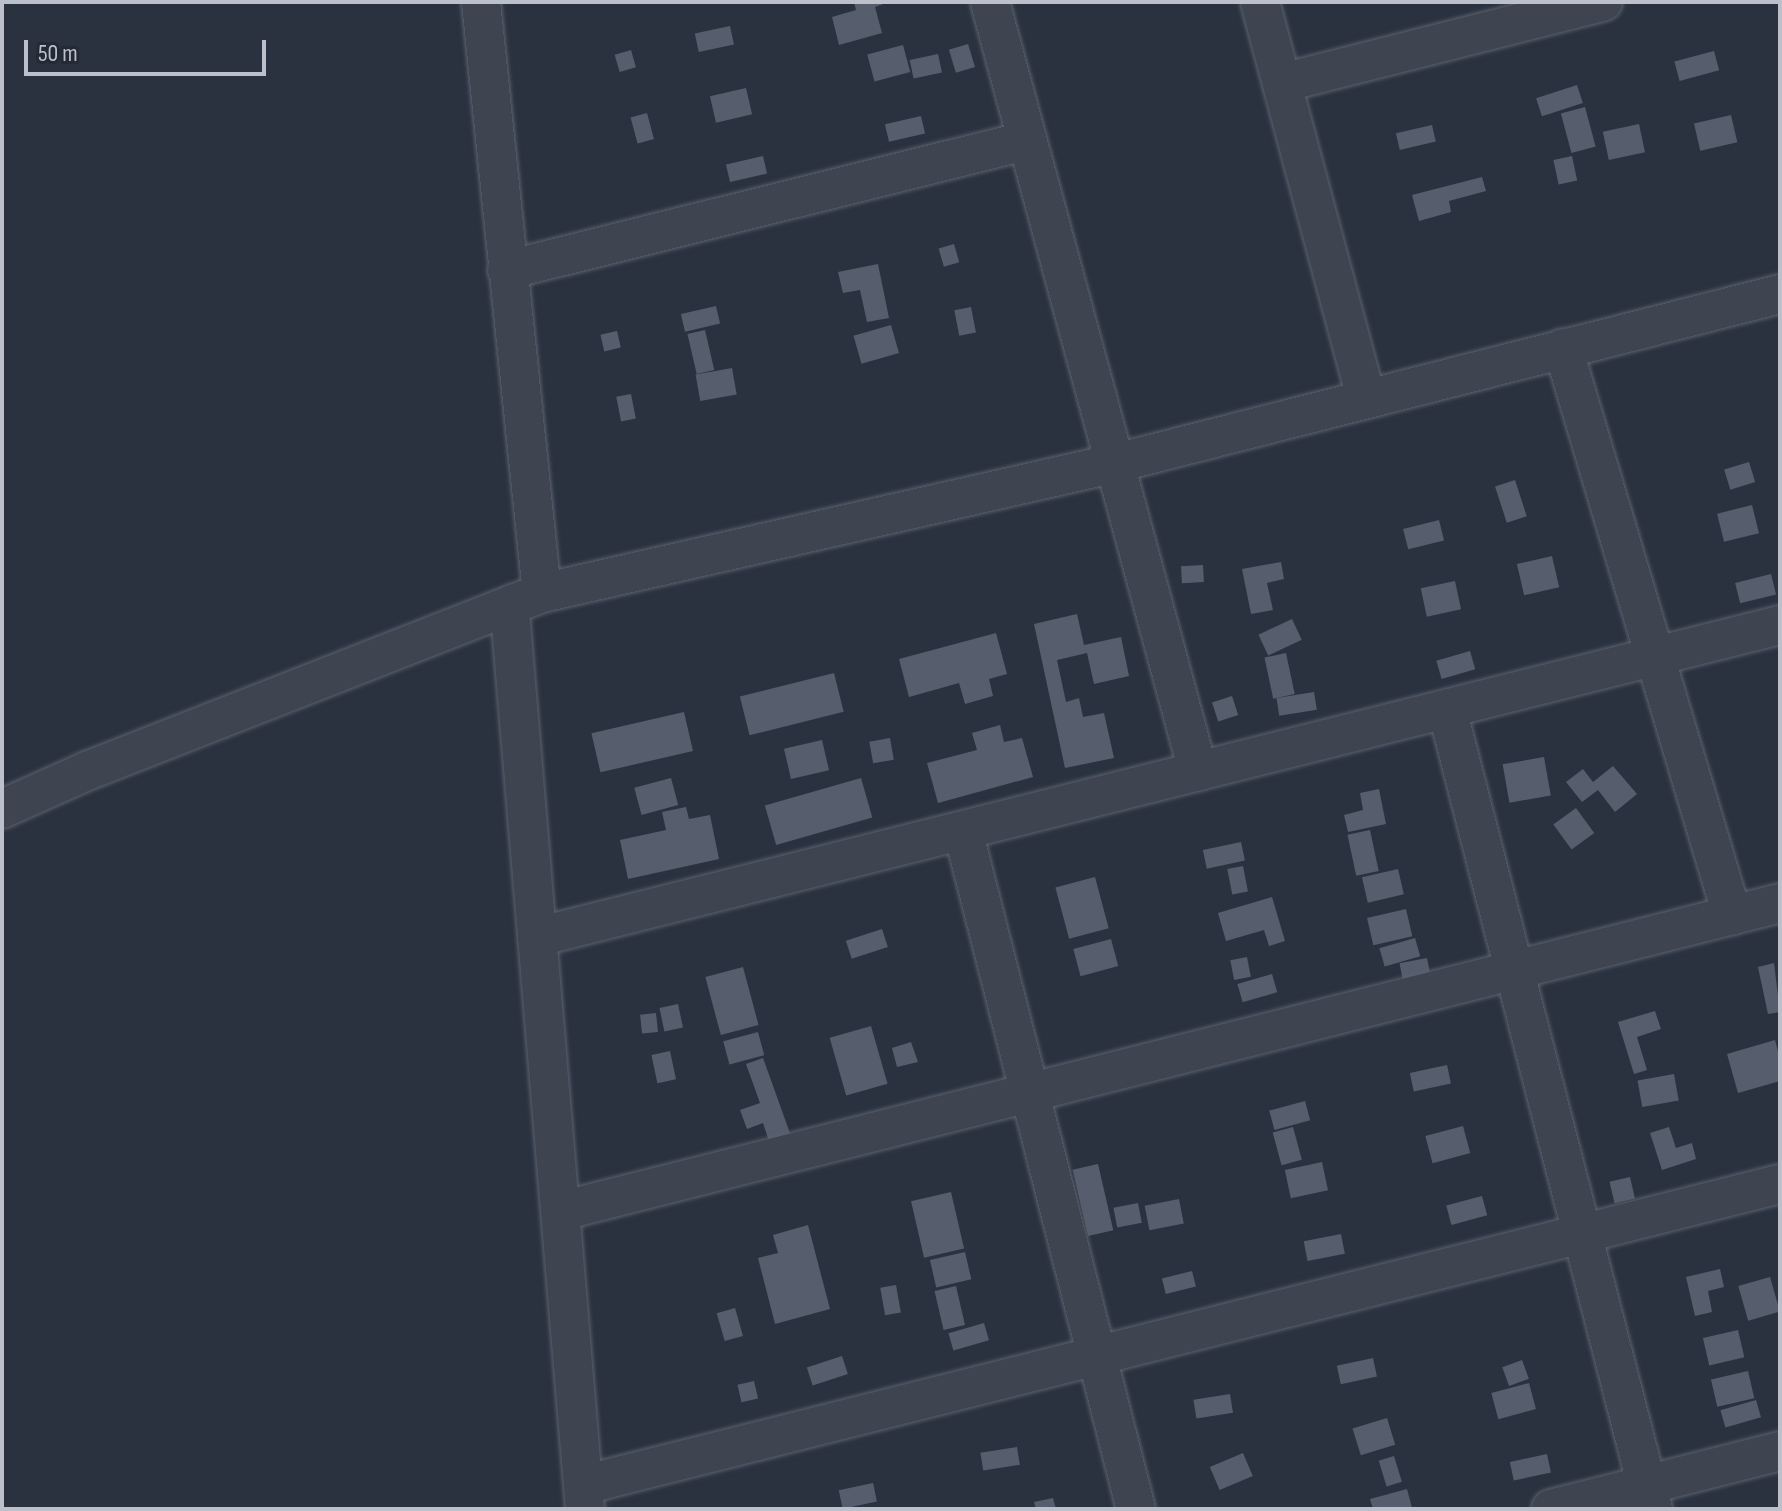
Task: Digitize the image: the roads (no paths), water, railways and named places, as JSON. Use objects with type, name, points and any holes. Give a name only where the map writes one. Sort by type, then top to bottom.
[{"type":"street","points":[[481,2],[507,270],[528,598]]},
{"type":"street","points":[[990,2],[1025,141],[1116,463],[1198,771]]},
{"type":"street","points":[[1260,2],[1366,398]]},
{"type":"street","points":[[1282,83],[1503,14],[1603,2]]},
{"type":"street","points":[[507,270],[1025,141]]},
{"type":"street","points":[[2,809],[87,771],[528,598],[1116,463],[1780,294]]},
{"type":"street","points":[[1563,348],[1732,915]]},
{"type":"street","points":[[528,598],[510,612],[584,1497],[1097,1357],[1780,1184]]},
{"type":"street","points":[[537,937],[1780,625]]},
{"type":"street","points":[[1447,709],[1650,1497]]},
{"type":"street","points":[[963,831],[1136,1509]]},
{"type":"street","points":[[561,1211],[1780,903]]},
{"type":"street","points":[[1551,1509],[1650,1497],[1780,1451]]}]
